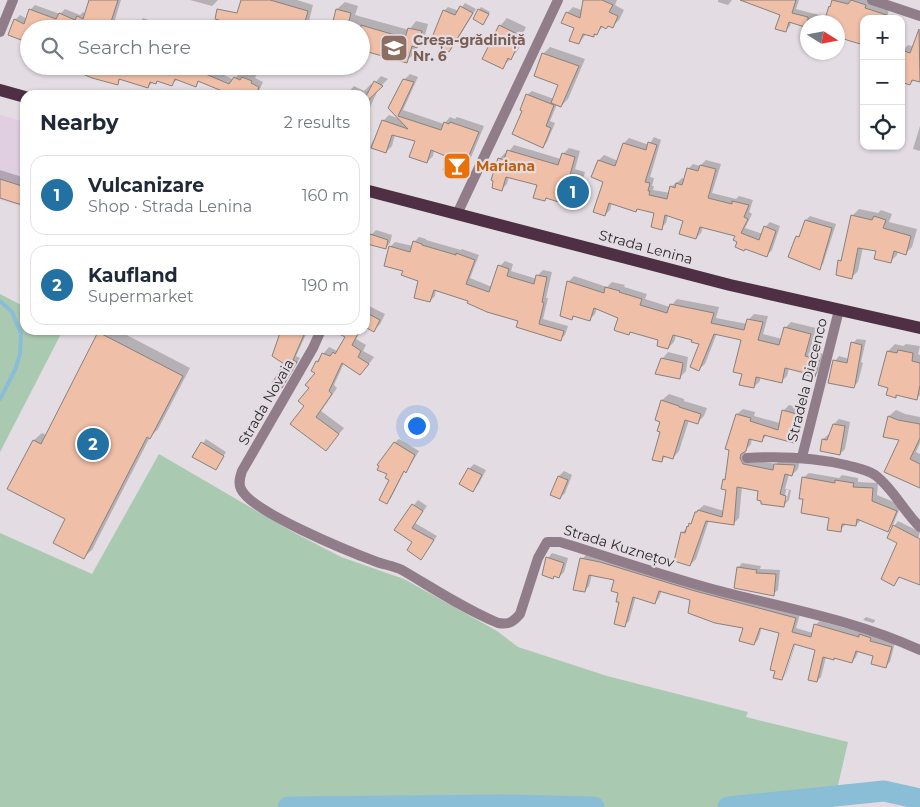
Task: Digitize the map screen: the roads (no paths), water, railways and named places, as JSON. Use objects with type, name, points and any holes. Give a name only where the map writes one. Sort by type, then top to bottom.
[{"type":"main road","points":[[0,90],[20,96]]},
{"type":"main road","name":"Strada Lenina","points":[[370,193],[730,284],[920,328]]},
{"type":"street","points":[[0,32],[13,0]]},
{"type":"street","points":[[457,214],[558,0]]},
{"type":"street","points":[[872,0],[920,16]]},
{"type":"street","name":"Stradela Diacenco","points":[[802,458],[839,310]]},
{"type":"street","name":"Strada Novaia","points":[[240,488],[239,480],[242,471],[319,335]]},
{"type":"street","name":"Stradela Diacenco","points":[[747,458],[779,456],[824,460],[866,470],[876,475],[920,527]]},
{"type":"street","name":"Strada Kuznețov","points":[[240,488],[251,502],[301,530],[345,550],[400,569],[498,623],[507,624],[514,621],[520,614],[538,558],[543,547],[552,541],[715,589],[858,626],[894,637],[920,650]]},
{"type":"waterway","points":[[0,301],[12,312],[20,332]]},
{"type":"waterway","points":[[0,399],[15,370],[20,354],[21,335]]},
{"type":"waterway","points":[[728,807],[884,791],[920,799]]},
{"type":"waterway","points":[[288,807],[504,805],[594,807]]},
{"type":"place","name":"Creșa-grădiniță Nr. 6","points":[[394,48]]},
{"type":"place","name":"Mariana","points":[[457,166]]},
{"type":"place","name":"Vulcanizare","points":[[573,192]]},
{"type":"place","name":"Kaufland","points":[[93,444]]}]
